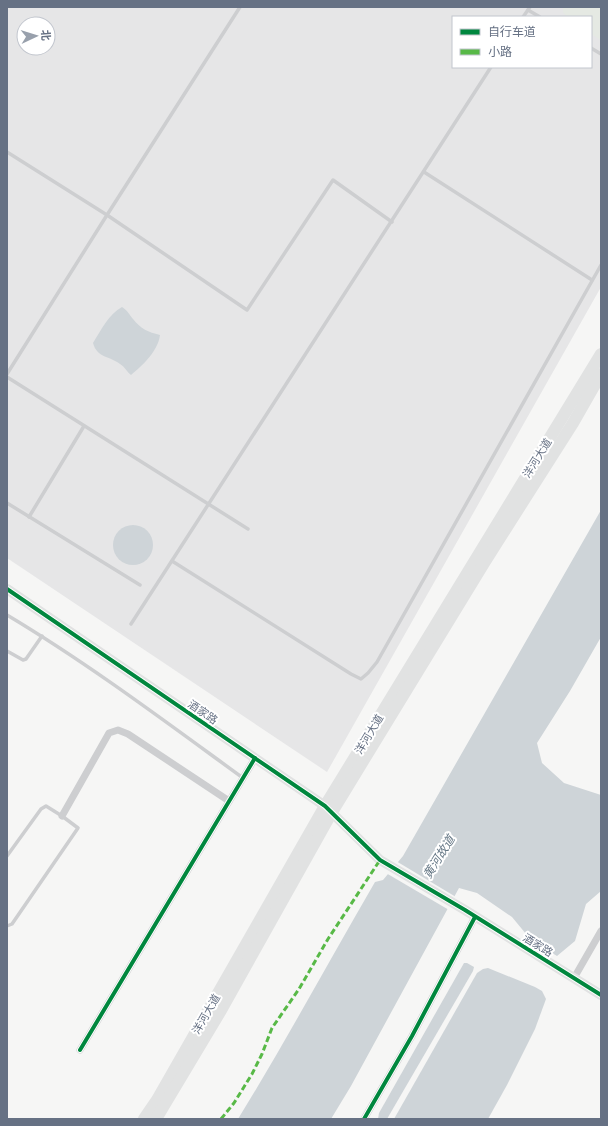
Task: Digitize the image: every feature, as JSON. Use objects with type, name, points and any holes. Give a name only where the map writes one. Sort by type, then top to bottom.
[{"type":"main road","name":"洋河大道","points":[[144,1119],[601,354]]},
{"type":"main road","name":"洋河大道","points":[[156,1119],[220,1012],[328,809],[572,423],[601,374]]},
{"type":"street","name":"酒家路","points":[[7,590],[328,809],[380,860],[475,916],[601,995]]},
{"type":"street","points":[[62,816],[110,733],[118,730],[134,738],[229,801]]},
{"type":"street","points":[[80,1050],[255,758]]},
{"type":"street","points":[[364,1119],[412,1036],[475,916]]},
{"type":"street","points":[[574,978],[601,931]]},
{"type":"lane","points":[[7,374],[240,7]]},
{"type":"lane","points":[[529,8],[539,16]]},
{"type":"lane","points":[[592,49],[601,54]]},
{"type":"lane","points":[[131,624],[490,68]]},
{"type":"lane","points":[[7,152],[107,215],[247,310],[333,180],[392,222]]},
{"type":"lane","points":[[424,172],[592,280]]},
{"type":"lane","points":[[172,561],[344,670],[361,679],[377,662],[601,265]]},
{"type":"lane","points":[[8,379],[248,529]]},
{"type":"lane","points":[[29,517],[84,426]]},
{"type":"lane","points":[[7,504],[140,585]]},
{"type":"lane","points":[[7,615],[42,636],[150,710],[244,778]]},
{"type":"lane","points":[[7,651],[23,660],[26,659],[42,636]]},
{"type":"lane","points":[[7,856],[46,806],[78,828],[12,924],[7,926]]},
{"type":"shaded area","points":[[7,7],[601,7],[601,287],[327,772],[7,558]]},
{"type":"shaded area","points":[[563,7],[601,7],[601,40],[592,35],[592,16],[566,16],[563,12]]},
{"type":"water","points":[[122,307],[142,328],[160,335],[159,341],[153,352],[131,375],[122,365],[101,354],[95,348],[93,343],[109,318]]},
{"type":"water","name":"黄河故道","points":[[601,510],[601,637],[570,691],[537,743],[542,763],[564,783],[601,795],[601,891],[586,904],[575,941],[557,956],[531,940],[512,917],[477,893],[459,888],[351,1086],[331,1119],[238,1119],[375,882],[383,880],[403,856]]},
{"type":"water","points":[[133,525],[141,527],[147,531],[151,537],[153,545],[151,553],[147,559],[141,563],[133,565],[125,563],[119,559],[115,553],[113,545],[115,537],[119,531],[125,527]]},
{"type":"water","points":[[464,963],[474,967],[473,971],[387,1119],[378,1119],[379,1113]]},
{"type":"water","points":[[488,968],[535,987],[542,991],[546,999],[535,1029],[488,1119],[394,1119],[477,973]]},
{"type":"pier","points":[[396,861],[456,897],[449,910],[386,873]]},
{"type":"marked path","points":[[221,1119],[234,1103],[252,1074],[272,1028],[299,989],[328,939],[380,860]]},
{"type":"cycle path","points":[[7,589],[325,806],[380,860],[465,910],[601,995]]},
{"type":"cycle path","points":[[80,1050],[255,758]]},
{"type":"cycle path","points":[[364,1119],[412,1036],[475,917]]}]
